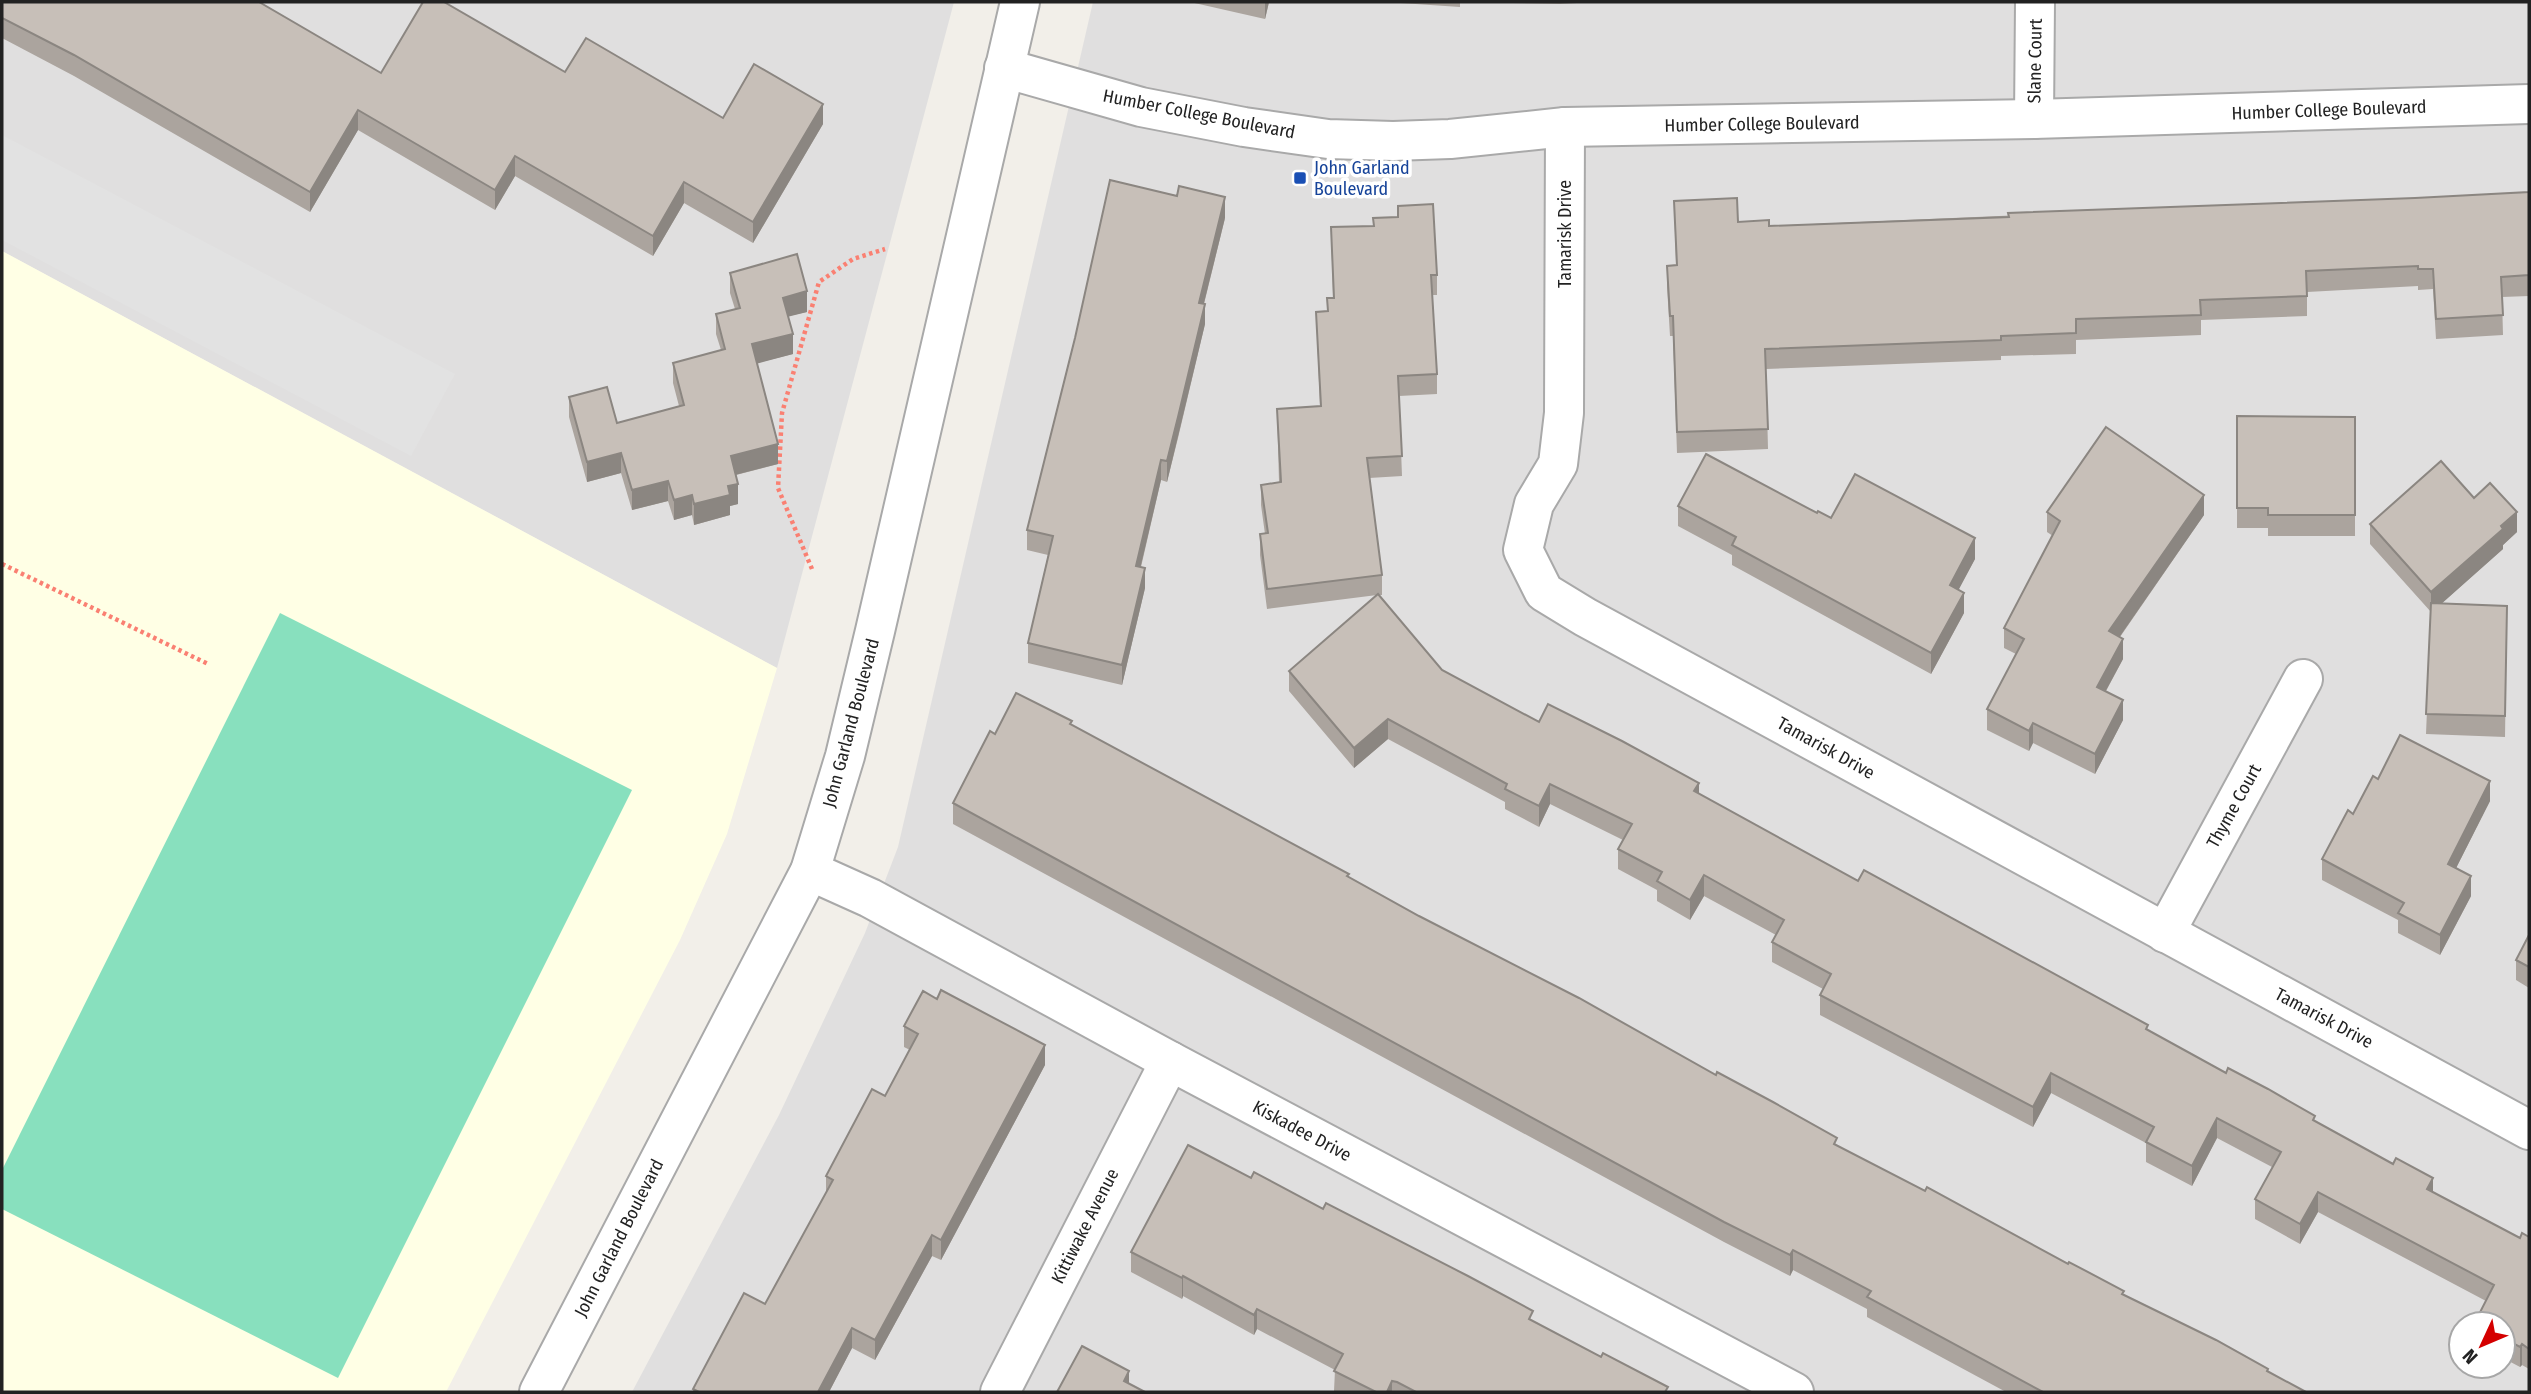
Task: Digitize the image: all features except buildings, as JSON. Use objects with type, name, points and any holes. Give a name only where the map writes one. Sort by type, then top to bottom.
[{"type":"street","name":"John Garland Boulevard","points":[[539,1392],[810,871],[845,755],[875,631],[1020,2]]},
{"type":"street","name":"Slane Court","points":[[2034,119],[2035,2]]},
{"type":"street","name":"Humber College Boulevard","points":[[1004,68],[1141,107],[1244,127],[1328,139],[1393,141],[1450,139],[1565,127],[2034,119],[2529,104]]},
{"type":"street","name":"Tamarisk Drive","points":[[1565,127],[1564,413],[1558,464],[1534,504],[1523,550],[1544,593],[2529,1130]]},
{"type":"street","name":"Thyme Court","points":[[2165,933],[2303,679]]},
{"type":"street","name":"Kiskadee Drive","points":[[810,871],[870,898],[1170,1061],[1794,1392]]},
{"type":"street","name":"Kittiwake Avenue","points":[[1000,1392],[1170,1061]]},
{"type":"path","points":[[812,569],[778,488],[782,413],[819,282],[853,259],[885,249]]},
{"type":"path","points":[[2,564],[208,664]]},
{"type":"shaded area","points":[[2,2],[954,2],[777,668],[2,251]]},
{"type":"shaded area","points":[[1093,2],[2529,2],[2529,1392],[632,1392],[779,1115],[865,933],[898,847]]},
{"type":"shaded area","points":[[2,135],[455,374],[411,456],[2,240]]},
{"type":"shaded area","points":[[2,251],[777,668],[727,834],[680,940],[446,1392],[2,1392]]},
{"type":"green space","points":[[280,613],[632,790],[338,1378],[2,1209],[2,1170]]},
{"type":"place","name":"John Garland Boulevard","points":[[1300,178]]}]
